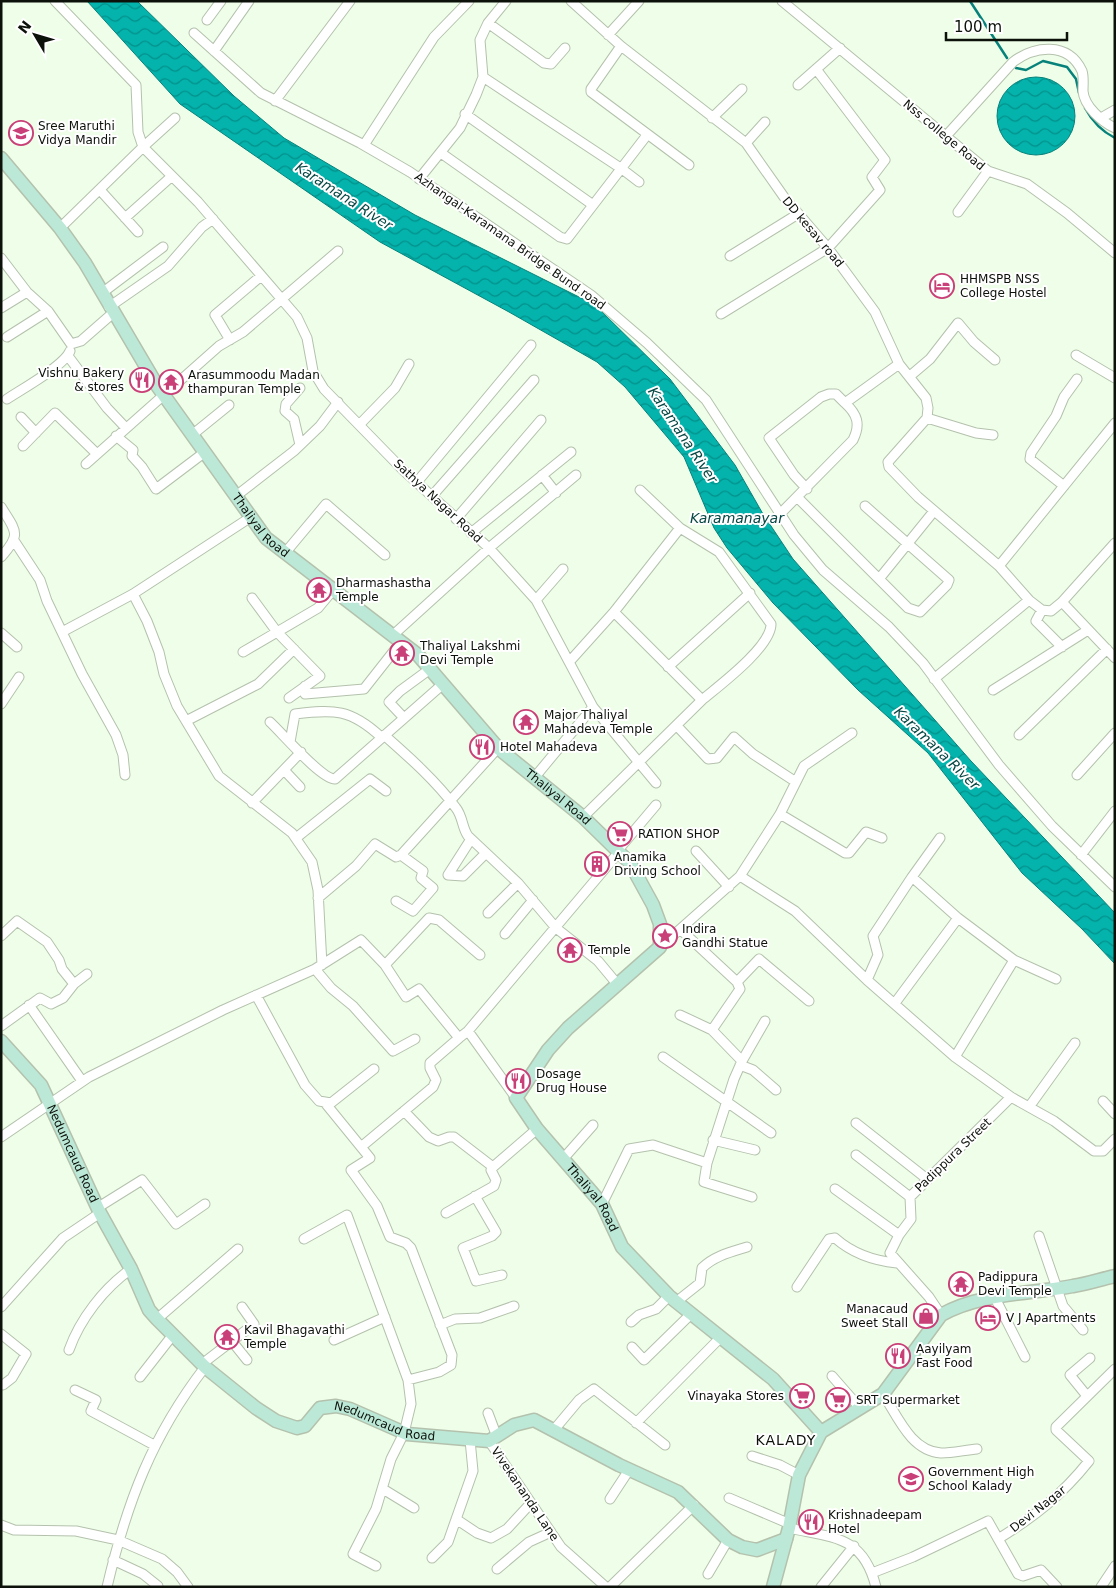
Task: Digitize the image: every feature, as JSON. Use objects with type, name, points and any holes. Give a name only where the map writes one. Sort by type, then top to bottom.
[{"type":"street","points":[[55,1],[136,85],[138,132],[143,147]]},
{"type":"street","points":[[207,20],[222,1]]},
{"type":"street","points":[[214,50],[250,1]]},
{"type":"street","points":[[275,101],[350,1]]},
{"type":"street","points":[[364,145],[434,37],[469,1]]},
{"type":"street","points":[[419,179],[460,128],[465,114],[476,96],[483,77],[480,40],[488,23],[506,1]]},
{"type":"street","name":"DD kesav road","points":[[571,1],[621,46],[746,143],[798,214],[828,248],[875,312],[900,364],[926,398],[928,408],[926,418]]},
{"type":"street","points":[[608,35],[639,1]]},
{"type":"street","name":"Nss college Road","points":[[782,1],[988,171],[1027,184],[1067,213],[1115,253]]},
{"type":"street","points":[[488,23],[544,63],[551,64],[565,48]]},
{"type":"street","name":"Azhangal-Karamana Bridge Bund road","points":[[194,32],[261,94],[364,145],[419,179],[590,295],[648,343],[706,400],[780,514],[823,570],[889,627],[923,663],[999,765],[1052,826],[1115,887]]},
{"type":"street","points":[[621,46],[591,88],[591,92],[689,165]]},
{"type":"street","points":[[798,85],[840,48]]},
{"type":"street","points":[[946,136],[1000,73],[1024,53],[1039,49],[1056,48],[1066,53],[1076,63],[1082,72],[1083,93],[1088,103],[1101,118],[1115,128]]},
{"type":"street","points":[[722,314],[828,248],[880,190],[872,176],[885,160],[816,69]]},
{"type":"street","points":[[483,77],[639,182]]},
{"type":"street","points":[[712,118],[742,89]]},
{"type":"street","points":[[1101,118],[1115,110]]},
{"type":"street","points":[[465,114],[593,206]]},
{"type":"street","points":[[60,228],[175,118]]},
{"type":"street","points":[[746,143],[765,122]]},
{"type":"street","points":[[441,153],[560,237],[567,239],[647,135]]},
{"type":"street","name":"Sathya Nagar Road","points":[[143,147],[213,219],[281,298],[304,328],[313,371],[324,389],[403,470],[488,548],[396,639],[364,689],[304,694],[305,686]]},
{"type":"street","name":"Thaliyal Road","points":[[2,160],[60,228],[85,263],[111,310],[164,395],[266,538],[418,655],[498,748],[583,817],[630,862],[654,905],[660,924],[660,947]]},
{"type":"street","points":[[958,212],[988,171]]},
{"type":"street","points":[[125,218],[172,176]]},
{"type":"street","points":[[100,190],[138,232]]},
{"type":"street","points":[[730,256],[798,214]]},
{"type":"street","points":[[71,344],[81,341],[111,310],[168,266],[202,227],[213,219]]},
{"type":"street","points":[[102,293],[162,247]]},
{"type":"street","points":[[86,464],[219,346],[256,321],[338,251]]},
{"type":"street","points":[[1,258],[27,292],[48,311],[71,344],[68,356],[7,399]]},
{"type":"street","points":[[230,340],[215,316],[261,276]]},
{"type":"street","points":[[1,308],[27,292]]},
{"type":"street","points":[[7,337],[48,311]]},
{"type":"street","points":[[910,376],[930,359],[958,323],[974,342],[994,360]]},
{"type":"street","points":[[417,482],[530,345]]},
{"type":"street","points":[[1076,355],[1115,378]]},
{"type":"street","points":[[68,356],[107,408],[126,428]]},
{"type":"street","points":[[360,424],[395,388],[409,364]]},
{"type":"street","points":[[845,402],[900,364]]},
{"type":"street","points":[[1064,486],[1030,459],[1031,453],[1056,416],[1064,397],[1077,378]]},
{"type":"street","points":[[432,496],[534,380]]},
{"type":"street","points":[[300,388],[286,404],[285,411],[294,419],[300,446]]},
{"type":"street","points":[[780,514],[798,498],[807,489],[854,440],[858,430],[857,416],[836,394],[821,397],[769,438],[807,489]]},
{"type":"street","points":[[236,496],[300,446],[320,426],[338,402]]},
{"type":"street","points":[[192,435],[229,404]]},
{"type":"street","points":[[24,446],[55,413],[97,454]]},
{"type":"street","points":[[21,417],[36,433]]},
{"type":"street","points":[[993,435],[976,433],[926,418],[888,462],[889,467],[934,511],[999,566],[1029,600],[1042,610],[1052,611],[1062,602],[1115,543]]},
{"type":"street","points":[[456,519],[541,420]]},
{"type":"street","points":[[999,566],[1115,423]]},
{"type":"street","points":[[116,436],[133,450],[132,456],[142,467],[156,489],[205,452]]},
{"type":"street","points":[[471,533],[571,452]]},
{"type":"street","points":[[542,475],[556,493]]},
{"type":"street","points":[[576,475],[488,548],[536,600],[593,706],[656,783]]},
{"type":"street","points":[[583,817],[702,700],[748,661],[771,631],[768,618],[719,552],[680,528],[640,490]]},
{"type":"street","points":[[798,498],[908,608],[920,612],[947,585],[949,580],[865,506]]},
{"type":"street","points":[[285,553],[326,504],[385,555]]},
{"type":"street","points":[[1,507],[15,531],[14,542],[1,556]]},
{"type":"street","points":[[879,579],[934,511]]},
{"type":"street","points":[[62,632],[133,594],[251,517]]},
{"type":"street","points":[[570,661],[614,612],[680,528]]},
{"type":"street","points":[[14,542],[40,580],[47,601],[62,632],[116,735],[123,755],[125,775]]},
{"type":"street","points":[[536,600],[563,569]]},
{"type":"street","points":[[242,652],[318,608],[333,590]]},
{"type":"street","points":[[668,666],[750,593]]},
{"type":"street","points":[[133,594],[147,621],[159,652],[164,674],[186,721],[219,776],[252,803],[265,811],[296,838],[312,862],[318,898],[319,967],[331,988],[353,1006],[393,1051],[415,1039]]},
{"type":"street","points":[[252,598],[277,632],[320,676],[289,698]]},
{"type":"street","points":[[934,679],[1029,600]]},
{"type":"street","points":[[1062,602],[1115,658]]},
{"type":"street","points":[[1042,610],[1036,621],[1062,646]]},
{"type":"street","points":[[614,612],[702,700]]},
{"type":"street","points":[[993,690],[1088,630]]},
{"type":"street","points":[[1,634],[17,646]]},
{"type":"street","points":[[186,721],[258,684],[294,649]]},
{"type":"street","points":[[1018,736],[1107,649]]},
{"type":"street","points":[[404,718],[389,702],[400,691],[430,669]]},
{"type":"street","points":[[1,704],[19,677]]},
{"type":"street","points":[[270,722],[330,779],[334,779],[442,684]]},
{"type":"street","points":[[534,778],[593,706]]},
{"type":"street","points":[[290,742],[295,714],[329,710],[367,724],[418,765],[458,810],[463,829],[471,839],[518,883],[556,928],[598,961],[618,984]]},
{"type":"street","points":[[677,726],[708,759],[717,758],[734,737],[754,754],[796,782]]},
{"type":"street","points":[[468,1031],[516,1098],[568,1028],[740,876],[780,814],[804,766],[852,733]]},
{"type":"street","points":[[1077,775],[1115,733]]},
{"type":"street","points":[[318,898],[356,866],[375,844],[396,857],[401,855],[498,748]]},
{"type":"street","points":[[252,803],[301,752]]},
{"type":"street","points":[[284,770],[300,787]]},
{"type":"street","points":[[296,838],[370,779],[386,791]]},
{"type":"street","points":[[361,1146],[433,1087],[436,1080],[430,1068],[430,1063],[468,1031],[510,979],[556,928],[656,805]]},
{"type":"street","points":[[1081,855],[1115,811]]},
{"type":"street","points":[[780,814],[844,853],[849,853],[866,832],[882,838]]},
{"type":"street","points":[[867,980],[878,955],[873,936],[940,838]]},
{"type":"street","points":[[471,839],[448,875],[463,876],[486,853]]},
{"type":"street","points":[[696,851],[729,887]]},
{"type":"street","points":[[401,855],[423,871],[421,878],[433,888],[413,911]]},
{"type":"street","points":[[740,876],[795,911],[867,980],[956,1057],[1011,1097],[1054,1121],[1094,1151],[1102,1151],[1115,1139]]},
{"type":"street","points":[[912,877],[958,918],[1014,960],[1056,979]]},
{"type":"street","points":[[488,913],[518,883]]},
{"type":"street","points":[[505,934],[533,900]]},
{"type":"street","points":[[396,901],[413,911],[424,921]]},
{"type":"street","points":[[384,965],[424,921],[429,918],[440,920],[480,955]]},
{"type":"street","points":[[894,1003],[958,918]]},
{"type":"street","points":[[1,936],[17,921],[47,942],[59,960],[62,969],[74,984]]},
{"type":"street","points":[[681,930],[740,986],[738,994],[712,1030]]},
{"type":"street","points":[[1,1138],[82,1081],[256,995],[319,967],[361,940],[384,965],[406,997],[419,989],[459,1038]]},
{"type":"street","points":[[737,982],[759,959],[809,1002]]},
{"type":"street","points":[[956,1057],[1014,960]]},
{"type":"street","points":[[1,1026],[40,998],[51,1004],[57,1003],[74,984],[87,974]]},
{"type":"street","points":[[256,995],[313,1097],[326,1104],[370,1158],[352,1170],[377,1206],[390,1237],[406,1243],[411,1248],[452,1354],[451,1365],[439,1372],[408,1380]]},
{"type":"street","points":[[29,1005],[82,1081]]},
{"type":"street","points":[[680,1014],[712,1030],[741,1063],[753,1070],[776,1090]]},
{"type":"street","points":[[752,1197],[704,1182],[713,1140],[741,1063],[765,1021]]},
{"type":"street","name":"Nedumcaud Road","points":[[1,1041],[41,1085],[98,1211],[131,1269],[149,1310],[172,1336],[256,1408],[276,1420],[297,1428],[305,1426],[320,1408],[336,1406],[350,1409],[404,1433],[470,1440],[493,1439]]},
{"type":"street","points":[[1029,1107],[1075,1043]]},
{"type":"street","points":[[663,1057],[770,1133]]},
{"type":"street","points":[[326,1104],[331,1103],[374,1069]]},
{"type":"street","name":"Padippura Street","points":[[897,1263],[890,1253],[899,1235],[911,1219],[910,1198],[927,1178],[1011,1097]]},
{"type":"street","name":"Thaliyal Road","points":[[516,1098],[537,1129],[602,1204],[622,1247],[673,1299],[773,1379],[821,1432]]},
{"type":"street","points":[[1103,1101],[1115,1114]]},
{"type":"street","points":[[404,1111],[429,1137],[438,1141],[454,1137],[493,1167]]},
{"type":"street","points":[[856,1123],[927,1178]]},
{"type":"street","points":[[563,1159],[593,1125]]},
{"type":"street","points":[[446,1213],[494,1186],[496,1180],[491,1170],[493,1167],[537,1129]]},
{"type":"street","points":[[713,1140],[755,1150]]},
{"type":"street","points":[[602,1204],[621,1169],[624,1157],[629,1149],[634,1146],[653,1145],[707,1163]]},
{"type":"street","points":[[856,1154],[910,1198]]},
{"type":"street","points":[[1,1307],[64,1238],[142,1180],[176,1224],[205,1204]]},
{"type":"street","points":[[835,1189],[899,1235]]},
{"type":"street","points":[[475,1196],[496,1232],[492,1236],[463,1248],[476,1281],[502,1275]]},
{"type":"street","points":[[304,1239],[347,1215],[408,1380],[411,1404],[404,1433],[391,1459],[376,1509],[353,1554],[376,1566]]},
{"type":"street","points":[[1039,1236],[1063,1306],[1083,1330]]},
{"type":"street","points":[[797,1287],[829,1239],[835,1238],[848,1247],[881,1262],[897,1263],[929,1297],[941,1315]]},
{"type":"street","points":[[631,1322],[639,1315],[656,1309],[700,1283],[702,1268],[706,1264],[726,1253],[747,1247]]},
{"type":"street","points":[[157,1319],[238,1249]]},
{"type":"street","points":[[69,1350],[100,1298],[114,1281],[131,1269]]},
{"type":"street","points":[[773,1587],[788,1530],[799,1476],[821,1432],[883,1394],[941,1315],[952,1308],[995,1298],[1058,1288],[1115,1276]]},
{"type":"street","points":[[995,1298],[1025,1357]]},
{"type":"street","points":[[440,1325],[455,1319],[480,1318],[514,1306]]},
{"type":"street","points":[[107,1587],[118,1540],[130,1501],[154,1445],[204,1365],[231,1340],[254,1324],[242,1307]]},
{"type":"street","points":[[632,1347],[644,1360],[691,1314]]},
{"type":"street","points":[[334,1340],[385,1317]]},
{"type":"street","points":[[1,1334],[26,1354],[12,1378],[3,1385]]},
{"type":"street","points":[[140,1377],[172,1336]]},
{"type":"street","points":[[636,1423],[721,1337]]},
{"type":"street","points":[[231,1340],[247,1360]]},
{"type":"street","points":[[1087,1396],[1070,1375],[1090,1358]]},
{"type":"street","name":"Devi Nagar","points":[[998,1539],[1019,1526],[1062,1493],[1088,1461],[1056,1430],[1069,1412],[1115,1368]]},
{"type":"street","points":[[832,1376],[860,1408]]},
{"type":"street","points":[[553,1431],[579,1400],[594,1388],[665,1445]]},
{"type":"street","points":[[75,1390],[96,1400],[91,1411],[154,1445]]},
{"type":"street","points":[[883,1394],[914,1442],[923,1449],[941,1453],[977,1449]]},
{"type":"street","name":"Vivekananda Lane","points":[[488,1413],[493,1439],[531,1503],[561,1546],[606,1587]]},
{"type":"street","points":[[493,1439],[514,1425],[529,1420],[629,1470],[678,1492],[694,1505],[728,1540],[742,1547],[757,1550],[788,1530]]},
{"type":"street","points":[[432,1558],[448,1542],[473,1471],[470,1440]]},
{"type":"street","points":[[752,1456],[780,1465],[799,1476]]},
{"type":"street","points":[[610,1499],[629,1470]]},
{"type":"street","points":[[383,1489],[414,1508]]},
{"type":"street","points":[[729,1498],[788,1530],[842,1541],[854,1546],[866,1560],[876,1587]]},
{"type":"street","points":[[456,1519],[477,1533],[491,1538],[508,1529],[531,1503]]},
{"type":"street","points":[[610,1587],[694,1505]]},
{"type":"street","name":"Devi Nagar","points":[[872,1573],[913,1558],[988,1521],[1018,1574],[1023,1576],[1040,1570],[1057,1587]]},
{"type":"street","points":[[1,1525],[14,1530],[76,1531],[118,1540],[162,1559],[177,1572],[188,1587]]},
{"type":"street","points":[[497,1569],[529,1542],[551,1532]]},
{"type":"street","points":[[708,1574],[728,1540]]},
{"type":"street","points":[[821,1587],[854,1546]]},
{"type":"street","points":[[114,1560],[143,1574],[158,1586]]},
{"type":"street","points":[[1101,1587],[1115,1566]]},
{"type":"water","name":"Karamanayar","points":[[87,1],[137,1],[234,96],[284,138],[415,215],[595,305],[670,379],[735,465],[763,514],[793,559],[971,761],[1115,913],[1115,964],[1082,929],[1022,873],[928,753],[858,690],[773,603],[727,548],[714,528],[684,457],[625,387],[597,362],[380,242],[180,104]]},
{"type":"water","points":[[1036,77],[1051,80],[1063,89],[1072,101],[1075,116],[1072,131],[1063,143],[1051,152],[1036,155],[1021,152],[1009,143],[1000,131],[997,116],[1000,101],[1009,89],[1021,80]]},
{"type":"waterway","points":[[970,1],[1007,58]]},
{"type":"waterway","points":[[1016,68],[1026,70],[1043,61],[1067,67],[1076,79],[1079,93]]},
{"type":"waterway","points":[[1085,108],[1097,125],[1115,138]]},
{"type":"place","name":"Sree Maruthi Vidya Mandir","points":[[21,133]]},
{"type":"place","name":"HHMSPB NSS College Hostel","points":[[942,286]]},
{"type":"place","name":"Vishnu Bakery & stores","points":[[142,380]]},
{"type":"place","name":"Arasummoodu Madan thampuran Temple","points":[[171,382]]},
{"type":"place","name":"Dharmashastha Temple","points":[[319,590]]},
{"type":"place","name":"Thaliyal Lakshmi Devi Temple","points":[[402,653]]},
{"type":"place","name":"Major Thaliyal Mahadeva Temple","points":[[526,722]]},
{"type":"place","name":"Hotel Mahadeva","points":[[482,747]]},
{"type":"place","name":"RATION SHOP","points":[[620,834]]},
{"type":"place","name":"Anamika Driving School","points":[[597,864]]},
{"type":"place","name":"Indira Gandhi Statue","points":[[665,936]]},
{"type":"place","name":"Temple","points":[[570,950]]},
{"type":"place","name":"Dosage Drug House","points":[[518,1081]]},
{"type":"place","name":"Padippura Devi Temple","points":[[961,1284]]},
{"type":"place","name":"Manacaud Sweet Stall","points":[[926,1316]]},
{"type":"place","name":"V J Apartments","points":[[988,1318]]},
{"type":"place","name":"Kavil Bhagavathi Temple","points":[[227,1337]]},
{"type":"place","name":"Aayilyam Fast Food","points":[[898,1356]]},
{"type":"place","name":"Vinayaka Stores","points":[[802,1396]]},
{"type":"place","name":"SRT Supermarket","points":[[838,1400]]},
{"type":"place","name":"Government High School Kalady","points":[[911,1479]]},
{"type":"place","name":"Krishnadeepam Hotel","points":[[811,1522]]},
{"type":"district","name":"KALADY","points":[[786,1440]]},
{"type":"water label","name":"Karamana River","points":[[344,196]]},
{"type":"water label","name":"Karamana River","points":[[683,435]]},
{"type":"water label","name":"Karamana River","points":[[937,748]]}]
